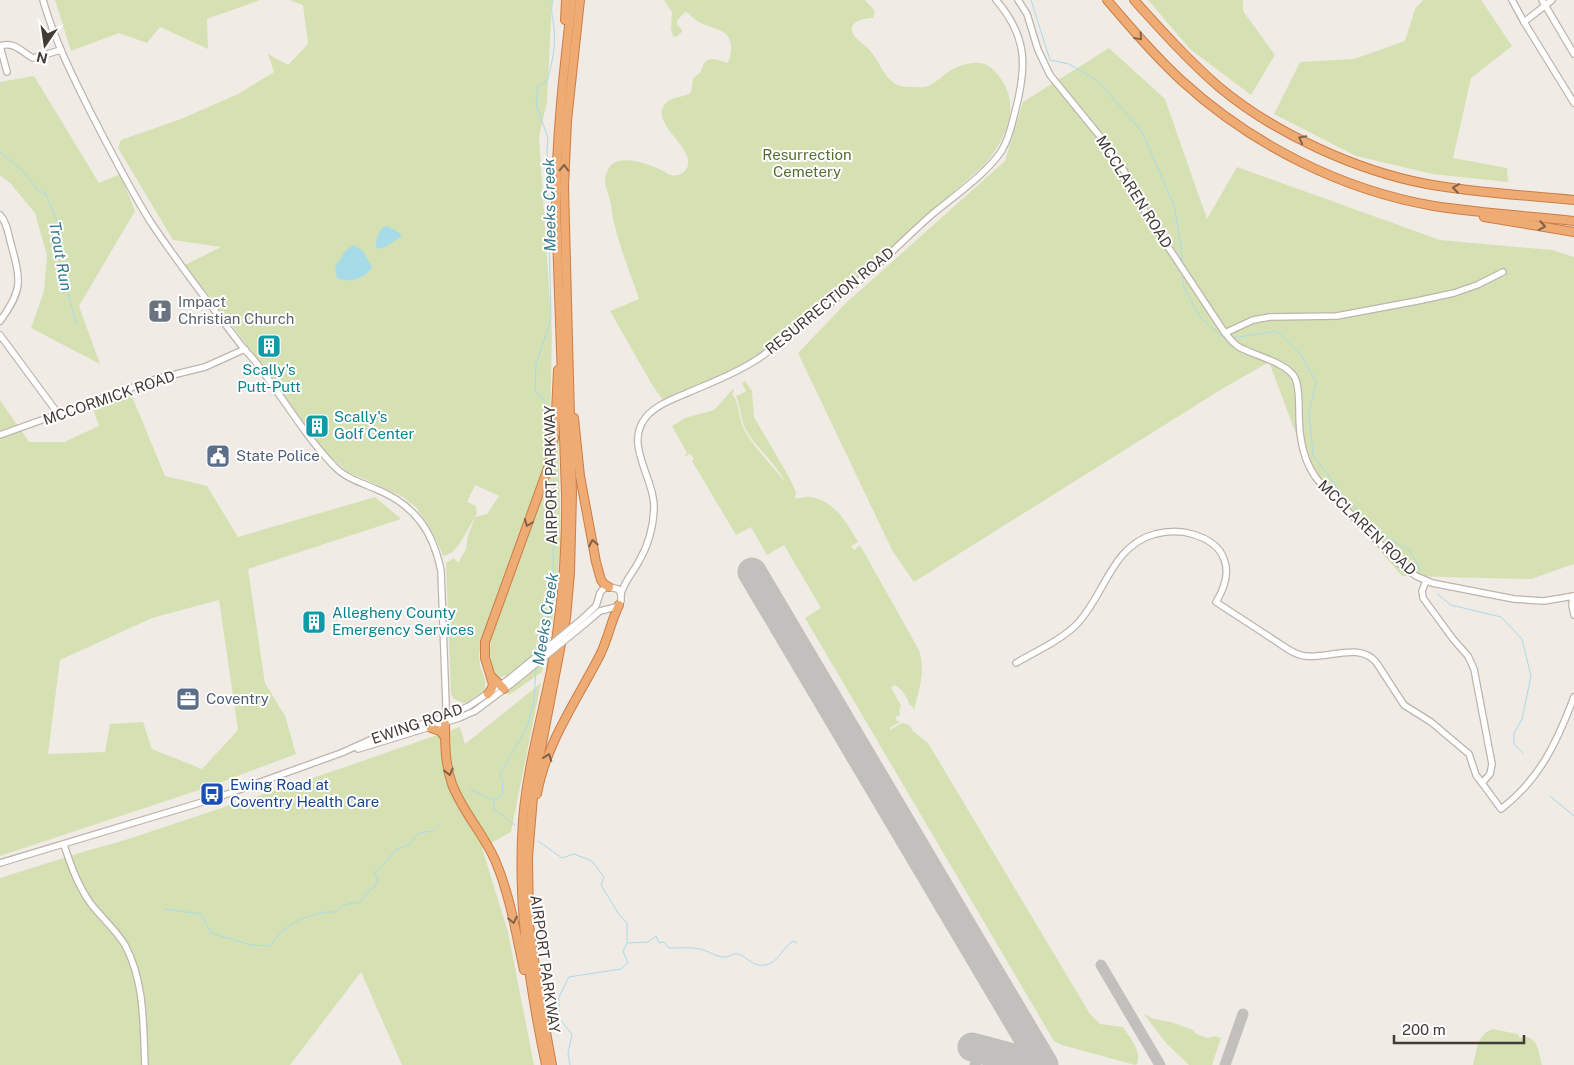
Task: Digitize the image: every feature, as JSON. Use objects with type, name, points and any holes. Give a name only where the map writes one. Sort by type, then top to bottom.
[{"type":"highway","points":[[558,143],[566,0]]},
{"type":"highway","name":"AIRPORT PARKWAY","points":[[546,1065],[527,958],[523,924],[521,859],[523,819],[530,773],[556,640],[565,574],[567,540],[556,208],[558,143],[572,0]]},
{"type":"highway","name":"AIRPORT PARKWAY","points":[[552,1065],[529,926],[529,838],[534,785],[566,618],[570,573],[572,494],[564,186],[566,133],[580,0]]},
{"type":"highway","points":[[1107,0],[1152,51],[1212,107],[1263,142],[1296,159],[1382,196],[1418,206],[1574,232]]},
{"type":"highway","points":[[1134,0],[1170,40],[1220,88],[1270,123],[1348,161],[1427,184],[1574,199]]},
{"type":"highway","points":[[1342,180],[1433,206],[1574,221]]},
{"type":"highway","points":[[564,234],[574,418],[579,468],[599,576],[603,582],[612,587]]},
{"type":"highway","points":[[488,694],[493,686],[487,668],[484,646],[542,486],[552,452],[555,433],[560,303]]},
{"type":"highway","points":[[529,838],[538,790],[550,753],[562,726],[605,645],[619,605]]},
{"type":"highway","points":[[491,676],[502,687]]},
{"type":"highway","points":[[445,720],[446,760],[451,782],[460,802],[488,847],[498,868],[508,900],[541,1040]]},
{"type":"highway","points":[[431,728],[440,731],[445,736]]},
{"type":"street","points":[[43,0],[67,65],[108,147],[149,219],[178,261],[260,368],[312,440],[334,466],[346,476],[391,495],[406,505],[428,532],[437,553],[441,571],[445,720]]},
{"type":"street","name":"RESURRECTION ROAD","points":[[622,594],[628,578],[643,553],[652,525],[653,498],[639,451],[638,440],[639,430],[646,417],[655,408],[736,371],[767,352],[871,270],[981,173],[1003,149],[1011,128],[1021,90],[1023,60],[1019,38],[1014,25],[996,0]]},
{"type":"street","name":"MCCLAREN ROAD","points":[[1018,0],[1027,14],[1038,50],[1050,75],[1107,145],[1124,171],[1146,215],[1225,333],[1236,346],[1288,369],[1296,378],[1300,400],[1301,440],[1305,457],[1314,476],[1403,567],[1426,581],[1528,601],[1552,600],[1574,596]]},
{"type":"street","points":[[1512,0],[1574,103]]},
{"type":"street","points":[[1524,22],[1544,3],[1552,0]]},
{"type":"street","points":[[1544,3],[1574,54]]},
{"type":"street","points":[[7,72],[0,46],[10,44],[18,47],[33,58],[61,50]]},
{"type":"street","points":[[0,215],[4,219],[18,267],[19,280],[18,292],[12,305],[0,322]]},
{"type":"street","points":[[1225,333],[1253,320],[1270,317],[1337,316],[1454,293],[1503,272]]},
{"type":"street","points":[[0,335],[59,415]]},
{"type":"street","name":"MCCORMICK ROAD","points":[[0,436],[156,379],[205,368],[245,349]]},
{"type":"street","points":[[1016,663],[1059,638],[1076,625],[1085,614],[1119,559],[1138,541],[1148,536],[1175,531],[1188,533],[1211,542],[1220,550],[1227,570],[1222,590],[1216,602],[1300,655],[1317,656],[1355,652],[1370,656],[1376,662],[1404,706],[1431,722],[1469,754],[1476,774],[1501,809],[1527,785],[1545,762],[1560,733],[1574,697]]},
{"type":"street","name":"RESURRECTION ROAD","points":[[612,587],[628,578]]},
{"type":"street","points":[[1426,581],[1422,591],[1423,598],[1468,656],[1476,675],[1492,764],[1490,774],[1482,783]]},
{"type":"street","points":[[612,587],[622,594],[619,605]]},
{"type":"street","name":"EWING ROAD","points":[[584,621],[596,606],[602,590],[612,587]]},
{"type":"street","points":[[1574,596],[1572,605],[1574,615]]},
{"type":"street","name":"EWING ROAD","points":[[0,863],[220,797],[341,753],[377,737],[475,711],[584,621],[600,612],[614,609],[619,605]]},
{"type":"street","name":"EWING ROAD","points":[[341,753],[431,728],[502,687]]},
{"type":"street","points":[[64,845],[81,888],[123,943],[134,965],[142,999],[145,1065]]},
{"type":"green space","points":[[55,0],[260,0],[207,19],[208,49],[160,27],[147,43],[119,33],[71,51]]},
{"type":"green space","points":[[289,0],[552,0],[547,102],[539,136],[552,334],[548,451],[541,477],[482,640],[479,654],[480,666],[486,682],[484,691],[466,703],[454,699],[451,694],[446,563],[454,558],[458,563],[466,549],[468,535],[475,518],[458,546],[449,554],[443,556],[432,532],[418,509],[403,497],[348,472],[327,454],[274,380],[185,265],[221,247],[173,240],[118,148],[121,140],[181,119],[238,94],[274,72],[268,54],[288,65],[308,44],[303,5]],"holes":[[[475,485],[499,496],[487,514],[475,517],[477,514],[476,506],[467,502]]]},
{"type":"green space","name":"Resurrection Cemetery","points":[[664,0],[865,0],[875,11],[873,18],[855,23],[852,26],[853,34],[870,50],[893,83],[903,87],[923,87],[932,84],[960,66],[982,63],[998,75],[1005,86],[1009,97],[1010,109],[1009,121],[1000,143],[985,164],[858,277],[774,344],[745,363],[726,373],[662,399],[610,311],[639,299],[617,236],[605,186],[605,177],[613,163],[627,160],[644,163],[670,175],[681,174],[687,168],[688,160],[685,152],[666,126],[662,118],[662,110],[669,100],[691,92],[693,79],[701,72],[707,60],[714,59],[727,63],[731,48],[730,39],[726,34],[696,20],[685,12],[677,21],[682,32],[676,37],[673,36],[671,29],[672,12]]},
{"type":"green space","points":[[1148,0],[1243,0],[1243,11],[1275,55],[1251,95],[1190,49]]},
{"type":"green space","points":[[1423,0],[1481,0],[1512,46],[1471,78],[1453,158],[1507,168],[1508,182],[1432,174],[1356,156],[1274,114],[1300,62],[1354,59],[1405,41],[1415,9]]},
{"type":"green space","points":[[1109,48],[1165,99],[1207,219],[1237,167],[1440,240],[1552,250],[1574,257],[1574,564],[1531,579],[1402,576],[1308,466],[1269,362],[1222,389],[914,582],[893,552],[798,353],[846,303],[1005,161],[1023,102]]},
{"type":"green space","points":[[34,76],[99,183],[120,174],[135,211],[79,306],[100,364],[31,328],[44,291],[47,255],[35,213],[10,183],[0,175],[0,82]]},
{"type":"green space","points":[[745,381],[752,391],[754,417],[789,477],[796,492],[795,498],[809,497],[819,499],[834,508],[839,514],[858,542],[851,546],[854,550],[860,545],[919,650],[922,673],[914,710],[900,689],[895,685],[891,687],[901,706],[899,710],[900,715],[896,717],[896,720],[900,722],[890,728],[890,730],[902,723],[909,725],[913,731],[928,743],[1090,1014],[1100,1024],[1123,1027],[1137,1049],[1137,1064],[1062,1045],[1054,1041],[805,618],[821,608],[784,545],[767,555],[751,527],[736,535],[692,461],[694,459],[690,454],[686,456],[685,454],[687,453],[672,426],[685,418],[714,410],[733,389],[732,394],[736,401],[741,423],[747,434],[784,480],[776,467],[751,438],[745,427],[735,394],[737,396],[746,391],[742,383]]},
{"type":"green space","points":[[131,394],[165,476],[207,486],[238,537],[375,497],[401,519],[248,569],[265,683],[285,716],[296,754],[211,786],[0,856],[0,400],[29,442],[64,442],[99,426],[92,406]],"holes":[[[219,600],[238,730],[202,769],[152,749],[143,722],[110,724],[105,752],[48,754],[60,660],[152,618]]]},
{"type":"green space","points":[[558,432],[561,544],[551,634],[542,672],[509,695],[507,691],[513,684],[505,675],[500,678],[491,664],[492,634],[551,470]]},
{"type":"green space","points":[[541,683],[511,832],[482,848],[508,932],[534,1065],[402,1065],[361,972],[290,1065],[0,1065],[0,878],[125,840],[460,727],[465,744]]},
{"type":"green space","points":[[1144,1014],[1154,1019],[1171,1022],[1193,1030],[1196,1034],[1208,1038],[1215,1036],[1221,1038],[1212,1065],[1189,1065],[1166,1043]]},
{"type":"green space","points":[[1493,1029],[1517,1034],[1522,1038],[1523,1036],[1532,1039],[1537,1046],[1542,1065],[1473,1065],[1481,1039],[1488,1031]]},
{"type":"water","points":[[388,226],[401,234],[401,237],[378,249],[376,244],[379,234],[383,227]]},
{"type":"water","points":[[354,245],[363,251],[372,267],[362,277],[352,280],[341,280],[337,278],[335,267],[346,250]]},
{"type":"waterway","name":"Meeks Creek","points":[[546,411],[543,397],[535,392],[536,365],[551,319],[548,138],[536,104],[538,86],[547,81],[553,55],[553,0]]},
{"type":"waterway","points":[[1031,0],[1050,60],[1069,64],[1098,81],[1142,132],[1174,205],[1182,263]]},
{"type":"waterway","name":"Trout Run","points":[[0,152],[23,171],[39,192],[45,192],[58,223],[58,255],[76,323]]},
{"type":"waterway","points":[[1183,276],[1184,287],[1200,317],[1224,338]]},
{"type":"waterway","points":[[1233,338],[1277,331],[1301,355],[1316,382],[1309,413],[1313,455],[1344,497],[1388,538],[1410,551],[1421,572]]},
{"type":"waterway","name":"Meeks Creek","points":[[537,653],[537,646],[546,633],[553,578],[554,479]]},
{"type":"waterway","points":[[1437,594],[1451,605],[1501,617],[1522,639],[1531,676],[1522,719],[1514,733],[1514,744],[1523,753]]},
{"type":"waterway","name":"Meeks Creek","points":[[515,825],[494,809],[494,800],[502,795],[503,782],[500,774],[527,727],[534,701],[536,667]]},
{"type":"waterway","points":[[469,789],[493,800]]},
{"type":"waterway","points":[[1550,796],[1574,816]]},
{"type":"waterway","points":[[165,909],[201,914],[211,933],[251,945],[270,946],[281,932],[300,919],[324,912],[335,912],[343,905],[361,902],[368,891],[375,887],[378,879],[374,872],[381,868],[396,849],[409,845],[419,833],[432,831],[440,823]]},
{"type":"waterway","name":"Meeks Creek","points":[[538,841],[562,858],[574,854],[592,861],[604,877],[601,885],[618,913],[627,923],[627,943],[623,951],[628,963],[621,969],[569,977],[559,997],[559,1018],[572,1034],[568,1053],[570,1065]]},
{"type":"waterway","points":[[628,943],[648,942],[656,936],[659,943],[664,942],[669,948],[700,949],[722,957],[739,954],[760,965],[771,963],[793,941],[797,943]]},
{"type":"taxiway","points":[[1101,965],[1160,1065]]},
{"type":"taxiway","points":[[1225,1065],[1243,1014]]},
{"type":"taxiway","points":[[975,1065],[980,1049]]},
{"type":"runway","points":[[752,572],[1044,1065]]},
{"type":"runway","points":[[972,1047],[1040,1065]]},
{"type":"place","name":"Impact Christian Church","points":[[160,311]]},
{"type":"place","name":"Scally's Putt-Putt","points":[[269,346]]},
{"type":"place","name":"Scally's Golf Center","points":[[317,426]]},
{"type":"place","name":"State Police","points":[[218,456]]},
{"type":"place","name":"Allegheny County Emergency Services","points":[[314,622]]},
{"type":"place","name":"Coventry","points":[[188,699]]},
{"type":"place","name":"Ewing Road at Coventry Health Care","points":[[212,794]]}]
